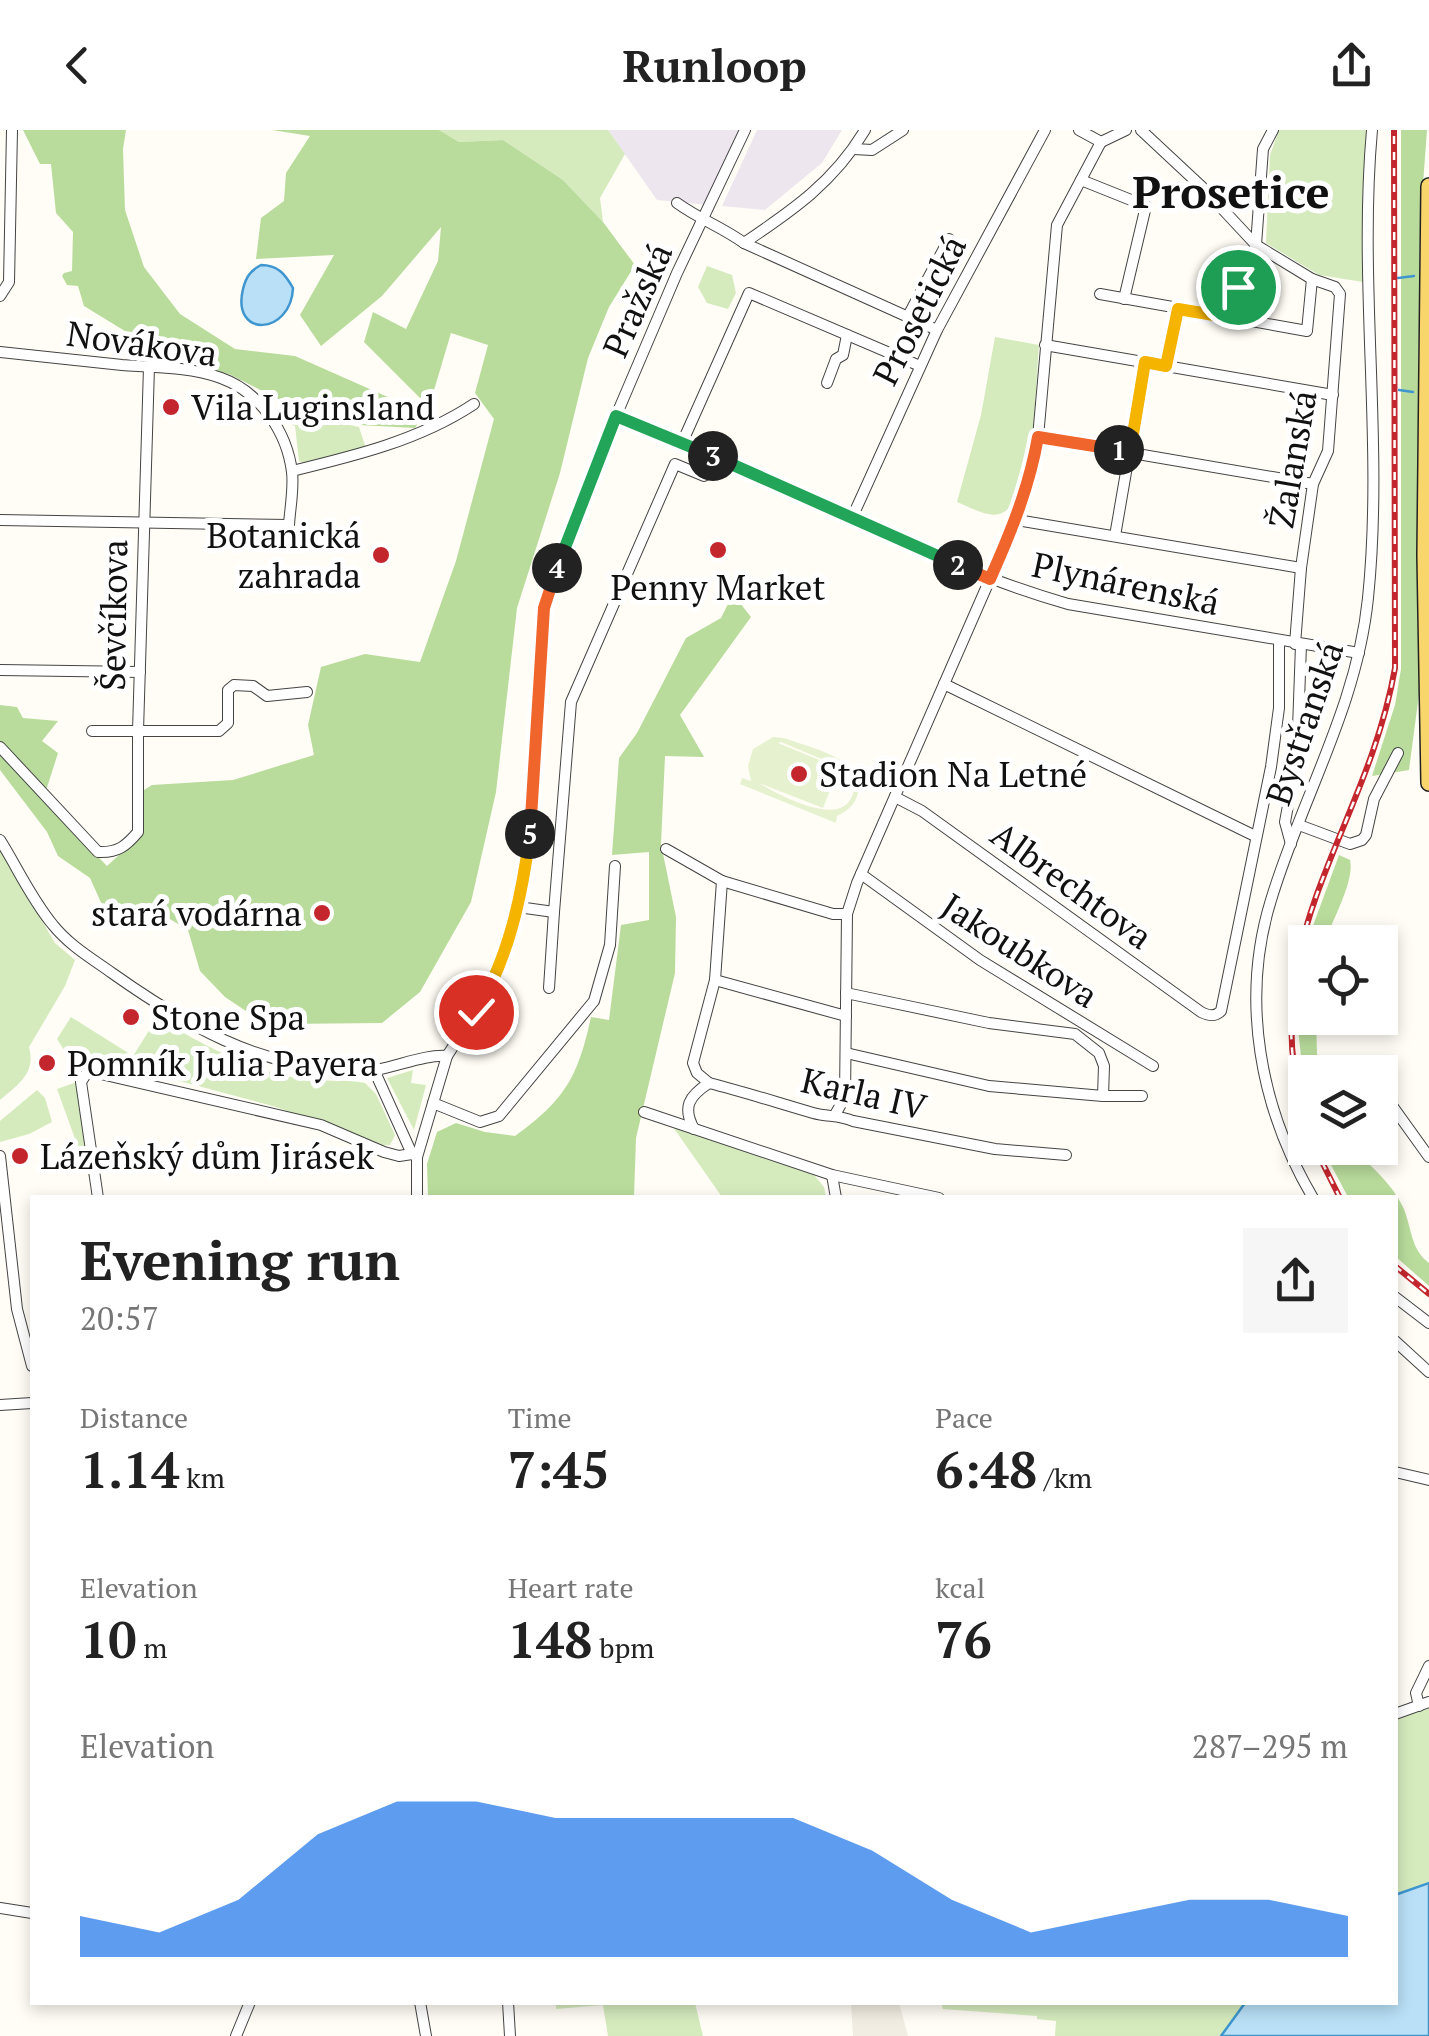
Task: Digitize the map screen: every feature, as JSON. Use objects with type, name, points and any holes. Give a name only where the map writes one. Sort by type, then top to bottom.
[{"type":"main road","points":[[1429,186],[1425,574],[1429,782]]},
{"type":"street","points":[[0,296],[10,282],[6,230],[12,130]]},
{"type":"street","name":"Pražská","points":[[414,1155],[447,1056],[491,988],[518,906],[533,813],[544,608],[616,416],[745,130]]},
{"type":"street","points":[[744,244],[817,192],[866,130]]},
{"type":"street","points":[[854,149],[872,150],[903,130]]},
{"type":"street","name":"Prosetická","points":[[851,520],[937,330],[1046,130]]},
{"type":"street","points":[[1079,130],[1101,142]]},
{"type":"street","points":[[836,1114],[845,1097],[847,914],[1016,520],[1032,470],[1056,225],[1101,142],[1126,130]]},
{"type":"street","points":[[1100,294],[1307,331],[1312,279],[1256,246],[1202,186],[1141,130]]},
{"type":"street","points":[[1232,318],[1238,287],[1256,246],[1264,149],[1273,130]]},
{"type":"street","name":"Bystřanská","points":[[1310,1195],[1287,1148],[1272,1104],[1256,1017],[1260,943],[1270,902],[1342,716],[1360,653],[1372,530],[1368,283],[1372,130]]},
{"type":"street","points":[[1081,180],[1146,206],[1124,299]]},
{"type":"street","points":[[677,202],[702,221],[722,226],[744,244],[937,330]]},
{"type":"street","points":[[908,316],[950,239]]},
{"type":"street","name":"Žalanská","points":[[1291,845],[1285,822],[1296,756],[1301,568],[1313,484],[1328,451],[1340,294],[1335,287],[1312,279]]},
{"type":"street","points":[[682,443],[749,293],[920,366]]},
{"type":"street","points":[[1166,366],[1178,309]]},
{"type":"street","points":[[827,383],[836,359],[843,355],[847,335]]},
{"type":"street","points":[[1045,345],[1333,395]]},
{"type":"street","name":"Novákova","points":[[0,352],[221,378],[246,392],[269,412],[292,470],[288,525],[143,523]]},
{"type":"street","points":[[1115,536],[1145,362]]},
{"type":"street","name":"Ševčíkova","points":[[0,747],[98,852],[113,853],[126,846],[138,832],[149,367]]},
{"type":"street","points":[[292,470],[416,434],[474,404]]},
{"type":"street","name":"Plynárenská","points":[[616,416],[990,579],[1068,604],[1360,653]]},
{"type":"street","points":[[1038,437],[1313,484]]},
{"type":"street","points":[[549,988],[571,702],[675,464],[704,476]]},
{"type":"street","points":[[0,520],[143,523]]},
{"type":"street","points":[[1016,520],[1301,568]]},
{"type":"street","points":[[944,684],[1255,836],[1280,708],[1279,641]]},
{"type":"street","points":[[0,670],[140,672]]},
{"type":"street","points":[[92,730],[219,731],[228,723],[228,690],[234,685],[252,686],[266,696],[306,692]]},
{"type":"street","points":[[1299,825],[1347,843],[1362,840],[1374,799],[1398,753]]},
{"type":"street","name":"Albrechtova","points":[[895,797],[922,811],[1210,1016],[1222,1011],[1255,836]]},
{"type":"street","points":[[0,840],[50,922],[64,936],[177,1016],[244,1050],[282,1063],[375,1072],[447,1056]]},
{"type":"street","points":[[666,849],[722,881],[833,914],[847,914]]},
{"type":"street","points":[[433,1104],[480,1122],[499,1116],[594,1001],[610,944],[615,866]]},
{"type":"street","name":"Jakoubkova","points":[[861,874],[1024,990],[1153,1066]]},
{"type":"street","points":[[694,1129],[686,1110],[691,1097],[709,1083],[697,1073],[693,1063],[715,980],[722,881]]},
{"type":"street","points":[[518,906],[554,912]]},
{"type":"street","points":[[715,980],[846,1016]]},
{"type":"street","points":[[846,994],[990,1023],[1075,1034],[1098,1053],[1104,1066],[1104,1096]]},
{"type":"street","points":[[846,1053],[989,1086],[1142,1096]]},
{"type":"street","points":[[98,1195],[81,1082],[84,1074],[92,1071],[321,1124],[384,1152],[414,1155]]},
{"type":"street","points":[[375,1072],[414,1155],[417,1195]]},
{"type":"street","name":"Karla IV","points":[[709,1083],[823,1115],[836,1114],[995,1149],[1066,1155]]},
{"type":"street","points":[[644,1112],[832,1176],[924,1195]]},
{"type":"street","points":[[1398,1115],[1429,1156]]},
{"type":"street","points":[[0,1156],[17,1308],[30,1358]]},
{"type":"street","points":[[832,1176],[835,1195]]},
{"type":"street","points":[[1398,1298],[1429,1323]]},
{"type":"street","points":[[1398,1344],[1429,1372]]},
{"type":"street","points":[[0,1405],[30,1402]]},
{"type":"street","points":[[1398,1473],[1429,1480]]},
{"type":"street","points":[[1398,1713],[1424,1704],[1416,1693],[1429,1666]]},
{"type":"street","points":[[0,1908],[30,1914]]},
{"type":"street","points":[[236,2036],[249,2005]]},
{"type":"street","points":[[421,2005],[426,2036]]},
{"type":"street","points":[[508,2005],[510,2036]]},
{"type":"shaded area","points":[[608,130],[742,130],[708,205],[657,200]]},
{"type":"shaded area","points":[[757,130],[842,130],[822,163],[765,210],[722,206]]},
{"type":"shaded area","points":[[851,2005],[900,2005],[908,2036],[853,2036]]},
{"type":"green space","points":[[23,130],[126,130],[125,210],[144,267],[180,314],[235,349],[295,356],[424,413],[415,428],[359,425],[308,414],[231,375],[132,344],[133,336],[84,306],[78,286],[67,285],[62,276],[72,271],[73,232],[56,213],[51,164],[40,164]]},
{"type":"green space","points":[[272,130],[439,130],[459,142],[503,140],[563,180],[603,222],[635,265],[609,307],[588,358],[560,473],[517,608],[496,792],[471,902],[420,992],[382,1023],[285,1024],[246,1011],[225,997],[200,971],[188,930],[165,916],[140,921],[103,907],[90,878],[58,856],[47,832],[0,770],[0,705],[17,707],[23,718],[58,721],[42,741],[58,753],[43,800],[107,866],[142,834],[144,790],[152,785],[233,780],[314,755],[308,725],[321,667],[365,654],[420,662],[456,561],[494,419],[475,393],[488,345],[451,333],[429,407],[364,342],[373,312],[406,329],[438,261],[441,227],[382,296],[321,346],[300,315],[334,255],[256,259],[261,218],[284,201],[286,173],[310,136]]},
{"type":"green space","points":[[439,130],[608,130],[625,154],[600,198],[603,222],[563,180],[503,140],[459,142]]},
{"type":"green space","points":[[1279,130],[1366,130],[1363,282],[1319,275],[1266,243],[1270,155]]},
{"type":"green space","points":[[1401,130],[1427,130],[1420,224],[1417,542],[1421,679],[1409,770],[1372,776],[1395,705],[1401,669]]},
{"type":"green space","points":[[707,266],[732,275],[736,293],[728,309],[707,303],[698,287]]},
{"type":"green space","points":[[995,337],[1039,345],[1032,436],[1021,485],[1013,503],[1002,513],[991,515],[957,502],[981,415]]},
{"type":"green space","points":[[287,411],[359,427],[366,448],[306,464],[299,461],[295,426],[285,423]]},
{"type":"green space","points":[[733,594],[751,617],[680,715],[704,757],[665,756],[661,844],[676,917],[675,973],[636,1138],[634,1195],[428,1195],[427,1164],[437,1132],[456,1123],[515,1136],[546,1111],[567,1086],[581,1056],[591,1017],[609,1020],[621,925],[649,920],[649,852],[612,855],[619,758],[637,733],[686,638],[721,618]]},
{"type":"green space","points":[[773,737],[784,738],[844,762],[858,780],[855,800],[837,816],[836,823],[740,784],[742,778],[751,781],[748,766],[753,749]],"holes":[[[781,742],[845,769],[853,784],[852,796],[843,807],[832,810],[806,805],[759,783],[823,808],[839,768],[778,743]]]},
{"type":"green space","points":[[0,849],[55,943],[75,960],[65,986],[29,1047],[28,1071],[0,1100]]},
{"type":"green space","points":[[1339,855],[1350,860],[1349,879],[1332,925],[1313,925]]},
{"type":"green space","points":[[71,1017],[133,1056],[157,1018],[209,1047],[264,1070],[302,1079],[365,1083],[376,1094],[395,1135],[390,1145],[381,1145],[276,1107],[64,1050],[57,1039]]},
{"type":"green space","points":[[1299,1035],[1316,1035],[1317,1055],[1301,1055]]},
{"type":"green space","points":[[413,1070],[411,1083],[426,1085],[414,1130],[387,1078]]},
{"type":"green space","points":[[77,1082],[90,1180],[57,1089]]},
{"type":"green space","points":[[37,1090],[45,1098],[52,1122],[0,1142],[0,1121]]},
{"type":"green space","points":[[673,1127],[814,1175],[826,1195],[721,1195]]},
{"type":"green space","points":[[1331,1165],[1370,1165],[1396,1195],[1347,1195]]},
{"type":"green space","points":[[1398,1198],[1415,1244],[1429,1263],[1429,1286],[1398,1259]]},
{"type":"green space","points":[[1429,1708],[1429,1883],[1398,1894],[1398,1718]]},
{"type":"green space","points":[[556,2005],[603,2005],[556,2009]]},
{"type":"green space","points":[[603,2005],[695,2005],[703,2036],[608,2036]]},
{"type":"green space","points":[[942,2005],[1244,2005],[1221,2036],[1055,2036],[1056,2021],[1037,2016],[943,2009]]},
{"type":"water","points":[[261,265],[280,271],[293,288],[283,315],[263,325],[245,317],[242,305],[247,278]]},
{"type":"water","points":[[1429,1883],[1429,2036],[1221,2036],[1244,2005],[1398,2005],[1398,1894]]},
{"type":"waterway","points":[[1398,278],[1414,276]]},
{"type":"waterway","points":[[1399,390],[1413,392]]},
{"type":"railway","points":[[1292,1055],[1293,995],[1303,940],[1381,727],[1395,668],[1394,130]]},
{"type":"railway","points":[[1324,1165],[1338,1195]]},
{"type":"railway","points":[[1398,1268],[1429,1294]]},
{"type":"place","name":"Vila Luginsland","points":[[171,407]]},
{"type":"place","name":"Penny Market","points":[[718,550]]},
{"type":"place","name":"Botanická zahrada","points":[[381,555]]},
{"type":"place","name":"Stadion Na Letné","points":[[799,774]]},
{"type":"place","name":"stará vodárna","points":[[322,913]]},
{"type":"place","name":"Stone Spa","points":[[131,1017]]},
{"type":"place","name":"Pomník Julia Payera","points":[[47,1063]]},
{"type":"place","name":"Lázeňský dům Jirásek","points":[[20,1156]]},
{"type":"district","name":"Prosetice","points":[[1231,191]]},
{"type":"route","points":[[476,1012],[491,988],[524,876],[533,813],[544,608],[616,416],[990,579],[1018,516],[1038,437],[1130,452],[1145,362],[1166,366],[1178,309],[1232,318],[1238,287]]}]
